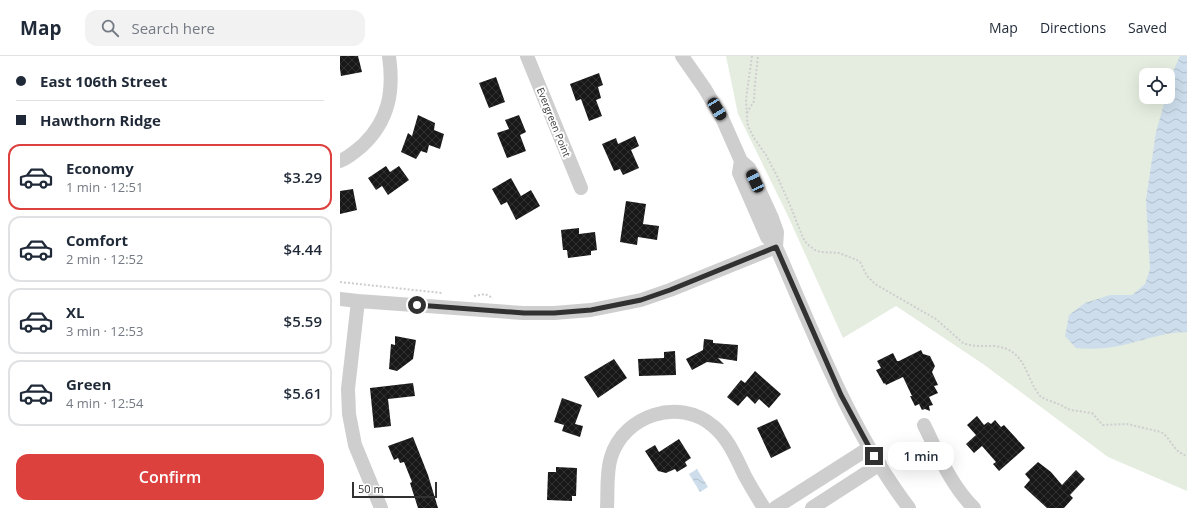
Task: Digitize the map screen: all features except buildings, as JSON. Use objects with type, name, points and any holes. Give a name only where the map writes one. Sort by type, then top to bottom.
[{"type":"street","points":[[340,161],[357,150],[367,141],[376,131],[384,116],[388,106],[392,81],[389,56]]},
{"type":"street","name":"Evergreen Point","points":[[527,56],[581,188]]},
{"type":"street","points":[[682,56],[705,89],[722,118],[741,161],[739,173],[767,237],[776,247],[841,395],[869,448],[898,494],[909,508]]},
{"type":"street","points":[[340,299],[524,313],[554,313],[591,310],[641,300],[670,290],[776,247]]},
{"type":"street","points":[[358,301],[348,383],[349,414],[355,445],[381,508]]},
{"type":"street","points":[[607,508],[608,471],[611,457],[616,445],[625,433],[634,424],[644,418],[656,414],[679,412],[700,418],[712,425],[722,434],[764,508]]},
{"type":"street","points":[[924,425],[953,480],[974,508]]},
{"type":"street","points":[[775,508],[869,448]]},
{"type":"street","points":[[812,508],[880,464]]},
{"type":"path","points":[[752,56],[747,86],[746,113],[748,126],[777,176],[803,238],[811,248],[820,252],[839,253],[857,260],[860,262],[867,276],[875,284],[936,319],[963,343],[968,345],[998,347],[1013,352],[1020,358],[1036,392],[1045,399],[1070,410],[1092,413],[1103,425],[1127,424],[1161,432],[1165,434],[1174,448],[1187,456]]},
{"type":"path","points":[[746,113],[754,101],[754,84],[758,56]]},
{"type":"path","points":[[340,282],[449,294]]},
{"type":"path","points":[[473,297],[485,294],[497,300]]},
{"type":"shaded area","points":[[726,56],[1187,56],[1187,491],[1108,457],[983,364],[896,306],[843,338],[787,214],[738,114]]},
{"type":"water","points":[[1180,56],[1187,56],[1187,332],[1177,332],[1108,348],[1076,348],[1065,336],[1069,315],[1085,303],[1110,295],[1132,295],[1145,284],[1150,269],[1146,200],[1156,132],[1164,104],[1175,104],[1175,68]]},
{"type":"water","points":[[697,469],[708,487],[700,492],[689,474]]},
{"type":"route","points":[[417,305],[524,313],[554,313],[591,310],[641,300],[670,290],[776,247],[841,395],[874,456]]}]
